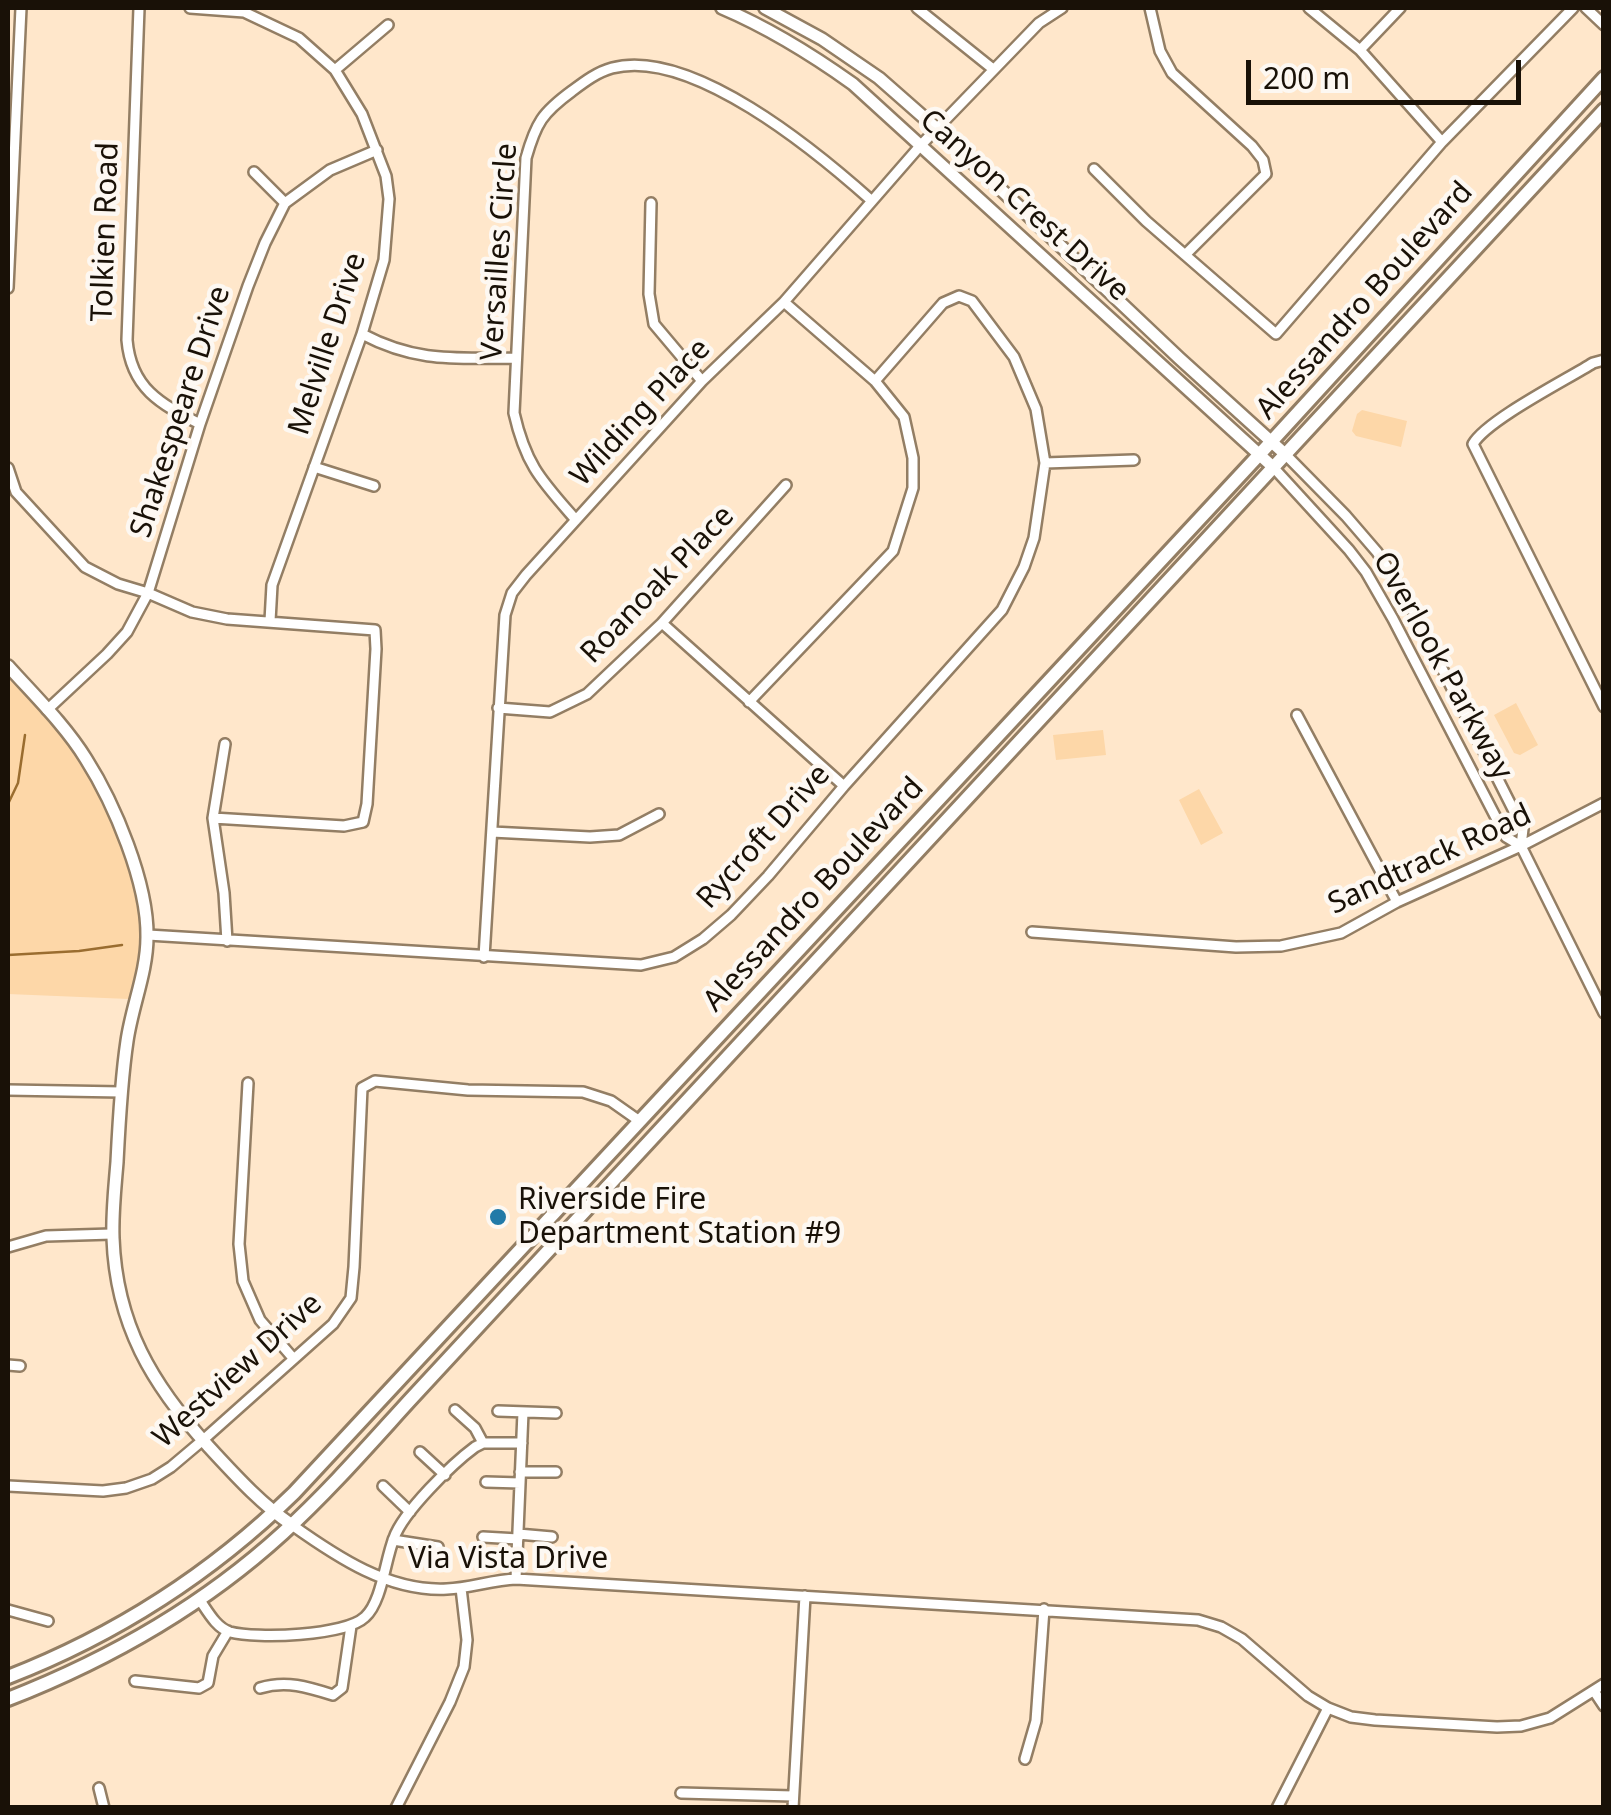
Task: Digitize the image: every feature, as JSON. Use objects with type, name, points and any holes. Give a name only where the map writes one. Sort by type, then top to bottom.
[{"type":"main road","name":"Canyon Crest Drive","points":[[722,8],[758,23],[853,84],[1273,467]]},
{"type":"main road","name":"Canyon Crest Drive","points":[[765,8],[822,38],[879,78],[1286,454]]},
{"type":"main road","name":"Alessandro Boulevard","points":[[8,1677],[143,1612],[216,1562],[274,1512],[1272,442],[1604,78]]},
{"type":"main road","name":"Alessandro Boulevard","points":[[8,1698],[115,1650],[198,1599],[292,1525],[1604,110]]},
{"type":"main road","name":"Via Vista Drive","points":[[8,666],[85,756],[126,840],[141,889],[148,935],[127,1038],[112,1234],[119,1294],[138,1349],[168,1400],[240,1482],[292,1525]]},
{"type":"street","points":[[8,288],[20,8]]},
{"type":"street","name":"Tolkien Road","points":[[139,8],[126,340],[129,361],[144,387],[164,406],[200,424]]},
{"type":"street","name":"Melville Drive","points":[[190,8],[245,10],[298,38],[335,70],[362,114],[386,176],[388,228],[384,260],[362,334],[272,585],[270,621]]},
{"type":"street","points":[[916,8],[993,70]]},
{"type":"street","name":"Wilding Place","points":[[484,957],[505,614],[512,593],[702,382],[784,302],[920,146],[1040,23],[1062,8]]},
{"type":"street","points":[[1150,8],[1160,51],[1172,73],[1252,146],[1263,160],[1266,174],[1185,254]]},
{"type":"street","points":[[1309,8],[1360,50],[1442,142]]},
{"type":"street","points":[[1360,50],[1400,8]]},
{"type":"street","points":[[1094,169],[1276,334],[1442,142],[1573,8]]},
{"type":"street","points":[[1586,8],[1604,24]]},
{"type":"street","points":[[335,70],[388,26]]},
{"type":"street","name":"Versailles Circle","points":[[576,520],[535,472],[520,440],[514,412],[526,158],[535,127],[551,106],[612,68],[641,65],[666,69],[690,77],[765,117],[828,162],[872,200]]},
{"type":"street","name":"Shakespeare Drive","points":[[47,710],[128,632],[148,593],[248,286],[284,203],[330,170],[377,150]]},
{"type":"street","points":[[254,172],[284,203]]},
{"type":"street","points":[[651,203],[649,294],[654,324],[702,382]]},
{"type":"street","name":"Rycroft Drive","points":[[148,935],[640,965],[674,957],[703,938],[768,876],[1002,610],[1034,538],[1045,464],[1036,409],[1014,357],[972,301],[959,296],[943,302],[875,381]]},
{"type":"street","points":[[749,702],[893,551],[913,488],[913,458],[904,416],[875,381],[784,302]]},
{"type":"street","points":[[362,334],[388,348],[432,358],[516,358]]},
{"type":"street","points":[[1604,360],[1498,420],[1480,433],[1474,444],[1604,708]]},
{"type":"street","name":"Overlook Parkway","points":[[1286,454],[1377,552],[1405,595],[1522,829],[1521,846]]},
{"type":"street","points":[[1045,464],[1134,460]]},
{"type":"street","points":[[314,467],[374,486]]},
{"type":"street","name":"Overlook Parkway","points":[[1273,467],[1366,572],[1506,836],[1521,846],[1604,1012]]},
{"type":"street","points":[[8,468],[16,492],[85,567],[118,584],[192,612],[227,619],[374,630],[368,804],[363,822],[344,826],[213,818]]},
{"type":"street","name":"Roanoak Place","points":[[498,708],[550,712],[587,694],[662,623],[786,485]]},
{"type":"street","points":[[662,623],[844,786]]},
{"type":"street","points":[[1297,715],[1397,902]]},
{"type":"street","points":[[225,744],[213,818],[227,941]]},
{"type":"street","name":"Sandtrack Road","points":[[1032,932],[1236,947],[1281,946],[1341,932],[1604,803]]},
{"type":"street","points":[[492,832],[620,836],[660,814]]},
{"type":"street","name":"Westview Drive","points":[[8,1486],[103,1491],[152,1478],[171,1468],[333,1324],[350,1298],[354,1267],[362,1088],[375,1081],[468,1090],[583,1092],[611,1101],[638,1120]]},
{"type":"street","points":[[248,1083],[239,1244],[243,1281],[260,1320],[293,1358]]},
{"type":"street","points":[[8,1090],[121,1092]]},
{"type":"street","points":[[8,1247],[46,1236],[112,1234]]},
{"type":"street","points":[[8,1365],[20,1366]]},
{"type":"street","points":[[455,1410],[475,1428],[483,1443]]},
{"type":"street","points":[[498,1411],[556,1413]]},
{"type":"street","points":[[516,1579],[523,1412]]},
{"type":"street","points":[[198,1599],[228,1632],[282,1635],[351,1626],[369,1614],[399,1525],[410,1512],[469,1451],[483,1443],[522,1443]]},
{"type":"street","points":[[420,1452],[445,1475]]},
{"type":"street","points":[[486,1482],[556,1472]]},
{"type":"street","points":[[383,1486],[410,1512]]},
{"type":"street","name":"Via Vista Drive","points":[[292,1525],[341,1557],[392,1582],[433,1590],[516,1579],[1198,1620],[1221,1626],[1242,1639],[1308,1696],[1328,1708],[1375,1720],[1521,1726],[1550,1718],[1604,1684]]},
{"type":"street","points":[[482,1536],[552,1537]]},
{"type":"street","points":[[393,1540],[438,1546]]},
{"type":"street","points":[[396,1808],[464,1668],[467,1640],[461,1588]]},
{"type":"street","points":[[793,1808],[805,1596]]},
{"type":"street","points":[[1025,1758],[1036,1721],[1044,1609]]},
{"type":"street","points":[[8,1610],[48,1621]]},
{"type":"street","points":[[260,1688],[274,1684],[304,1685],[333,1695],[342,1688],[351,1626]]},
{"type":"street","points":[[135,1681],[200,1688],[208,1683],[213,1656],[228,1632]]},
{"type":"street","points":[[1594,1692],[1604,1706]]},
{"type":"street","points":[[1277,1808],[1328,1708]]},
{"type":"street","points":[[99,1788],[104,1808]]},
{"type":"street","points":[[681,1793],[794,1796]]},
{"type":"shaded area","points":[[1362,410],[1407,421],[1401,447],[1356,436],[1352,431]]},
{"type":"shaded area","points":[[8,664],[75,745],[135,861],[142,933],[129,999],[8,994]]},
{"type":"shaded area","points":[[1516,703],[1538,745],[1520,755],[1514,753],[1494,715]]},
{"type":"shaded area","points":[[1103,730],[1106,755],[1056,760],[1053,735]]},
{"type":"shaded area","points":[[1199,789],[1223,833],[1201,845],[1179,800]]},
{"type":"waterway","points":[[8,804],[18,783],[25,735]]},
{"type":"waterway","points":[[8,955],[122,945]]},
{"type":"place","name":"Riverside Fire Department Station #9","points":[[498,1217]]}]
